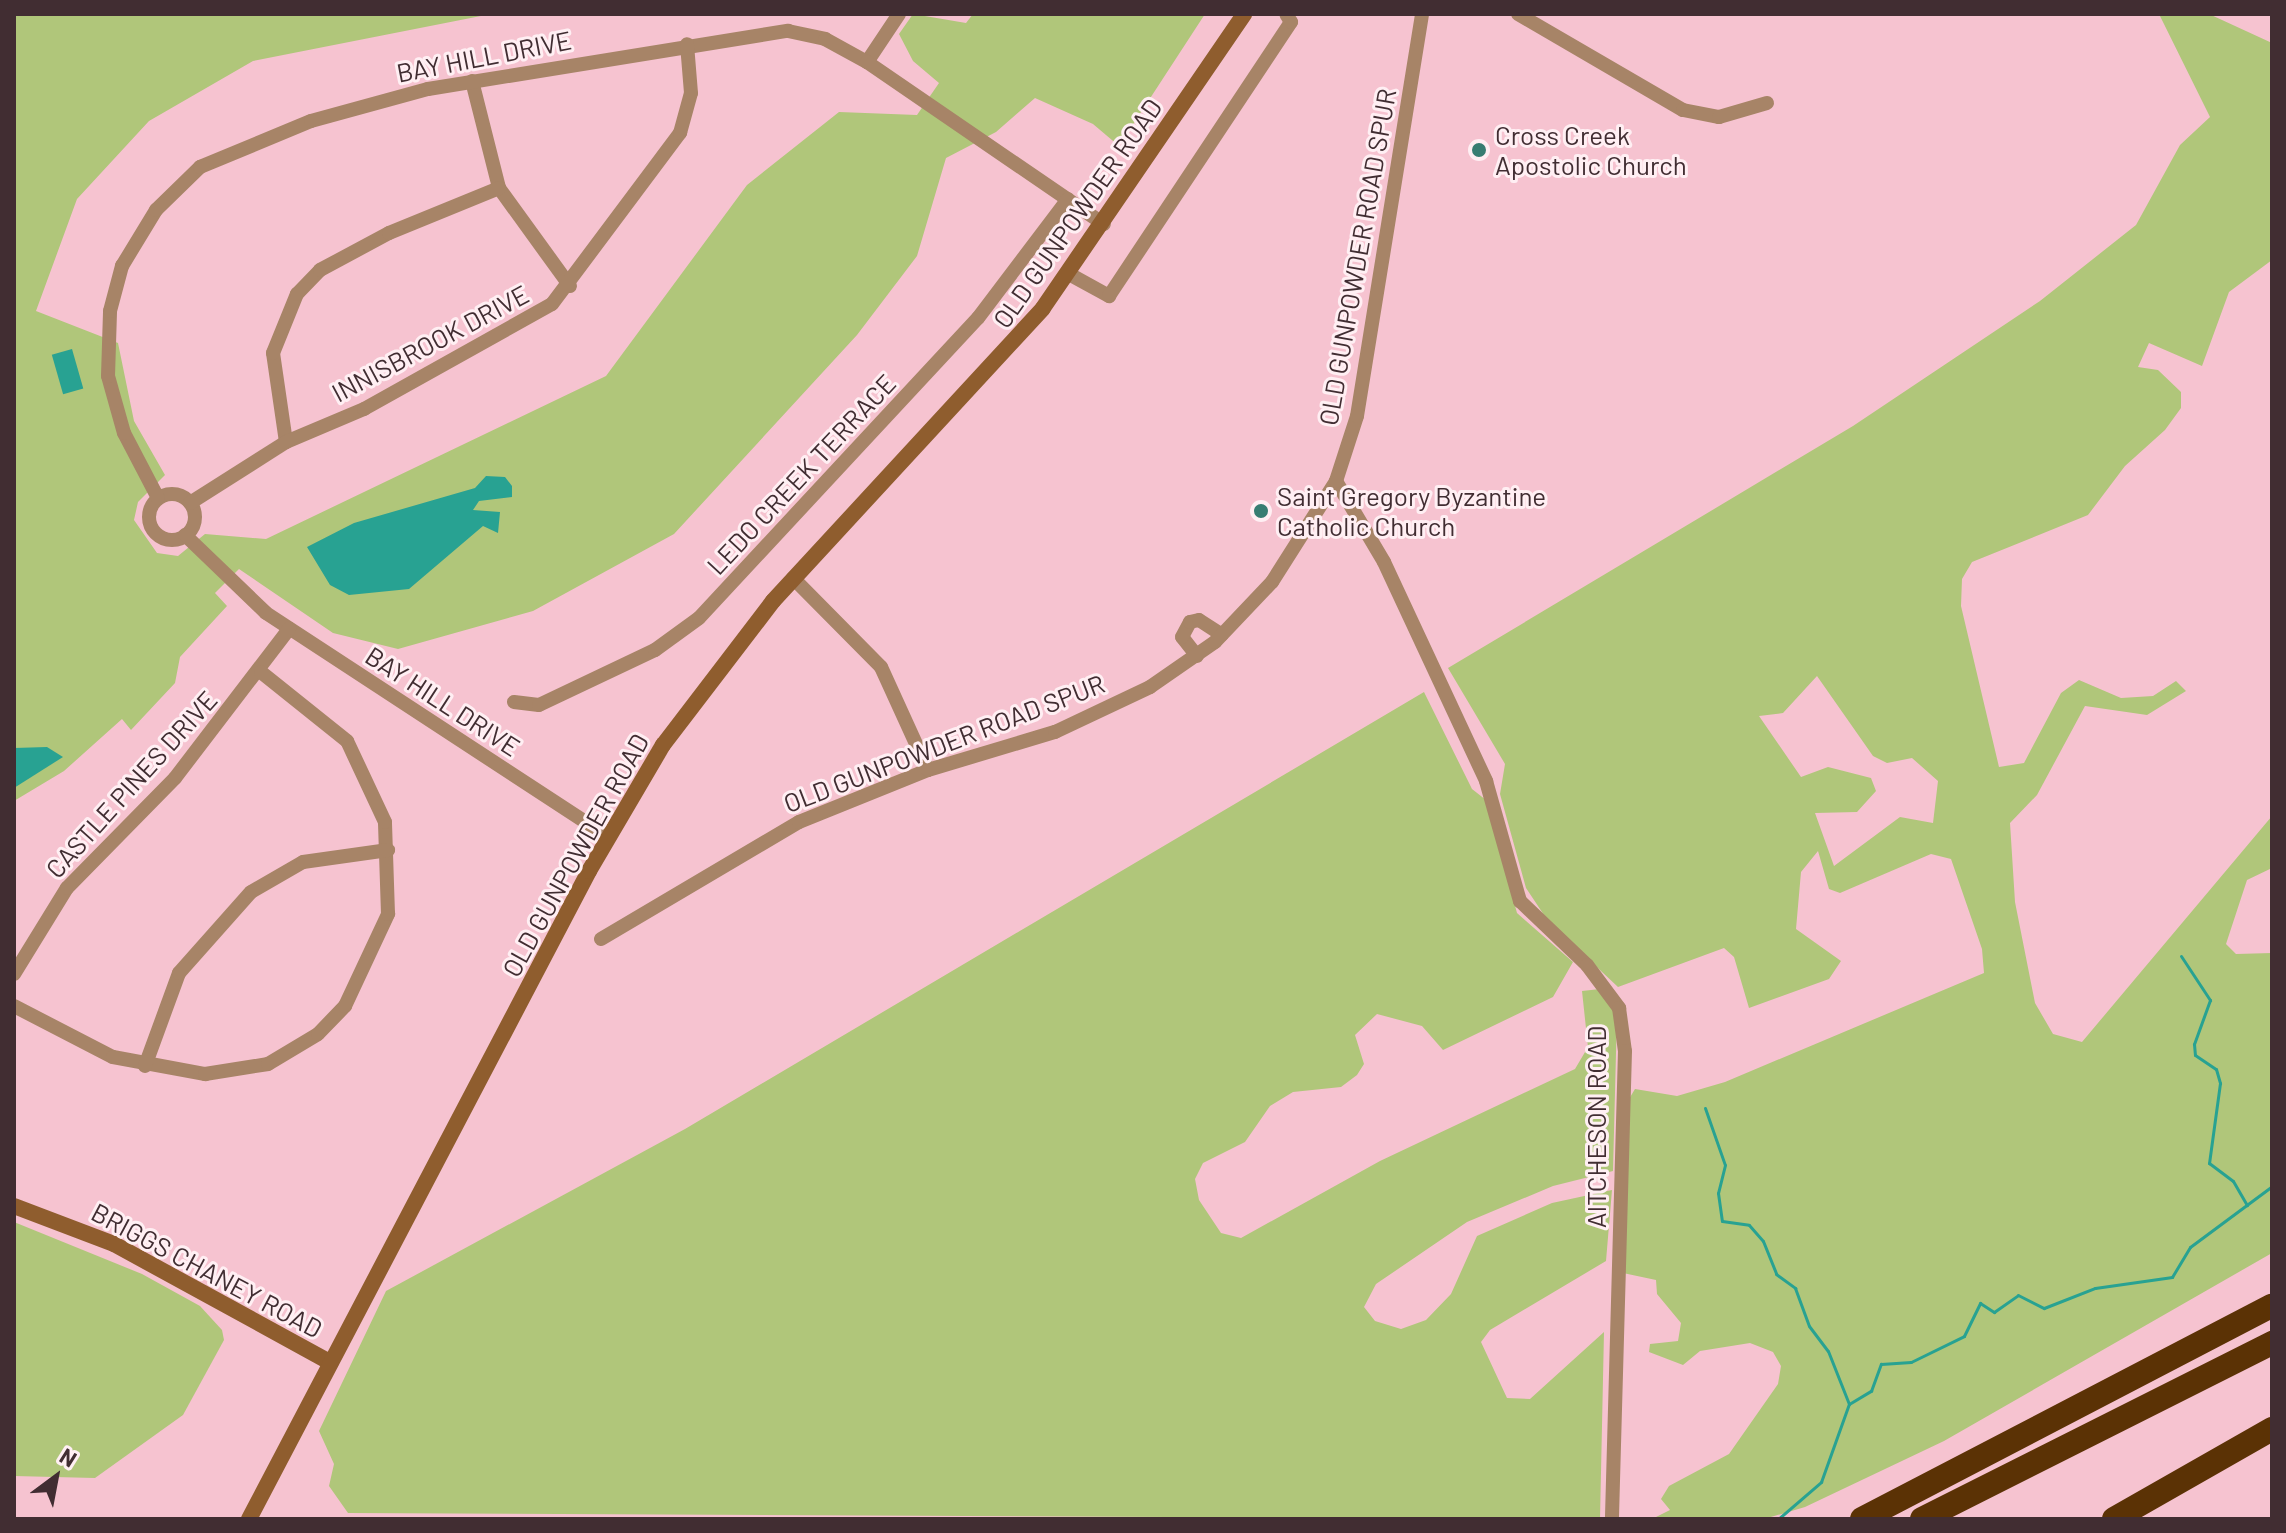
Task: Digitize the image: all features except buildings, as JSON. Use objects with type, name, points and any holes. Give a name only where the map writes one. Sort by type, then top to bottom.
[{"type":"highway","points":[[1862,1519],[2272,1306]]},
{"type":"highway","points":[[1922,1519],[2272,1343]]},
{"type":"highway","points":[[2114,1519],[2272,1429]]},
{"type":"main road","name":"OLD GUNPOWDER ROAD","points":[[252,1515],[608,837],[694,702],[793,578],[975,389],[1069,274],[1244,14]]},
{"type":"main road","name":"BRIGGS CHANEY ROAD","points":[[14,1206],[114,1244],[331,1363]]},
{"type":"street","points":[[867,62],[899,14]]},
{"type":"street","points":[[1069,274],[1109,296],[1291,22],[1286,14]]},
{"type":"street","name":"OLD GUNPOWDER ROAD SPUR","points":[[601,939],[799,822],[928,770],[1091,718],[1197,656],[1222,635],[1281,571],[1336,481],[1357,416],[1422,14]]},
{"type":"street","points":[[1518,14],[1683,110],[1719,117],[1767,103]]},
{"type":"street","name":"BAY HILL DRIVE","points":[[158,498],[124,433],[106,358],[115,287],[143,227],[185,179],[242,144],[472,81],[687,44],[788,31],[825,39],[867,62],[1104,224]]},
{"type":"street","name":"INNISBROOK DRIVE","points":[[190,503],[286,442],[522,326],[570,286],[680,133],[691,93],[687,44]]},
{"type":"street","points":[[472,81],[499,188],[570,286]]},
{"type":"street","points":[[286,442],[273,353],[297,294],[320,270],[389,233],[499,188]]},
{"type":"street","name":"LEDO CREEK TERRACE","points":[[514,702],[539,705],[655,650],[699,618],[978,318],[1068,199]]},
{"type":"street","name":"AITCHESON ROAD","points":[[1336,481],[1384,562],[1486,781],[1520,901],[1587,965],[1619,1008],[1625,1051],[1612,1519]]},
{"type":"street","points":[[179,495],[190,503],[194,523],[185,535],[165,538],[154,530],[150,510],[158,498],[179,495]]},
{"type":"street","name":"BAY HILL DRIVE","points":[[185,535],[289,629],[608,837]]},
{"type":"street","points":[[793,578],[881,667],[928,770]]},
{"type":"street","points":[[1197,656],[1182,637],[1190,622],[1199,620],[1222,635]]},
{"type":"street","name":"CASTLE PINES DRIVE","points":[[14,974],[86,865],[175,778],[261,672],[289,629]]},
{"type":"street","points":[[14,1006],[145,1066],[174,1073],[247,1069],[318,1034],[355,990],[383,933],[388,850],[380,806],[355,751],[261,672]]},
{"type":"street","points":[[145,1066],[179,973],[251,892],[303,862],[388,850]]},
{"type":"shaded area","points":[[14,14],[491,14],[253,61],[149,121],[77,199],[36,311],[118,343],[134,421],[165,475],[138,502],[134,520],[157,553],[178,556],[205,534],[266,539],[606,376],[747,185],[839,112],[917,115],[939,83],[913,61],[899,34],[913,14],[966,23],[973,14],[1205,14],[1119,146],[1093,124],[1035,98],[996,132],[946,158],[917,256],[857,335],[674,534],[533,611],[398,649],[333,633],[239,569],[215,593],[227,606],[180,657],[175,683],[131,730],[122,719],[64,771],[14,801]]},
{"type":"shaded area","points":[[2159,14],[2209,14],[2272,43],[2272,260],[2229,292],[2202,366],[2149,343],[2138,367],[2158,370],[2181,392],[2181,408],[2165,430],[2125,466],[2088,515],[1972,562],[1962,579],[1961,606],[1999,767],[2024,763],[2061,693],[2079,680],[2121,698],[2153,696],[2176,681],[2186,691],[2147,715],[2085,706],[2037,795],[2010,823],[2015,902],[2035,1003],[2053,1034],[2082,1042],[2272,816],[2272,868],[2247,880],[2226,944],[2236,954],[2272,953],[2272,1253],[1944,1441],[1805,1507],[1764,1519],[1652,1519],[1670,1510],[1661,1499],[1669,1486],[1729,1454],[1778,1384],[1781,1366],[1773,1352],[1750,1343],[1700,1351],[1683,1365],[1649,1352],[1650,1344],[1678,1341],[1681,1323],[1657,1294],[1656,1280],[1623,1273],[1629,1099],[1635,1089],[1677,1096],[1725,1082],[1984,973],[1982,949],[1951,859],[1931,854],[1840,893],[1829,889],[1818,851],[1801,872],[1796,929],[1841,961],[1829,979],[1749,1008],[1734,957],[1724,948],[1618,987],[1548,921],[1526,888],[1500,794],[1505,764],[1448,668],[1853,426],[2040,301],[2136,225],[2180,145],[2210,117]],"holes":[[[1817,676],[1873,756],[1887,763],[1912,758],[1938,781],[1933,823],[1900,817],[1834,866],[1815,813],[1857,812],[1876,791],[1871,778],[1828,767],[1801,777],[1759,716],[1783,713]]]},
{"type":"shaded area","points":[[72,349],[83,388],[63,394],[52,355]]},
{"type":"shaded area","points":[[486,476],[505,477],[512,486],[512,497],[479,501],[473,510],[500,512],[498,533],[483,526],[409,589],[349,595],[330,585],[307,547],[354,523],[475,488]]},
{"type":"shaded area","points":[[1424,692],[1472,789],[1486,800],[1517,913],[1573,962],[1553,997],[1443,1050],[1422,1026],[1377,1014],[1355,1035],[1364,1064],[1357,1075],[1341,1087],[1293,1092],[1270,1106],[1245,1142],[1203,1163],[1195,1179],[1199,1200],[1221,1233],[1241,1238],[1380,1161],[1575,1069],[1588,1047],[1582,991],[1600,989],[1617,1014],[1613,1171],[1553,1186],[1467,1222],[1376,1284],[1364,1307],[1375,1321],[1401,1329],[1426,1320],[1451,1294],[1477,1236],[1552,1203],[1612,1190],[1606,1261],[1490,1330],[1481,1342],[1507,1398],[1530,1399],[1604,1332],[1600,1519],[348,1513],[329,1486],[334,1464],[319,1431],[386,1291],[685,1129]]},
{"type":"shaded area","points":[[47,747],[63,757],[14,788],[14,748]]},
{"type":"shaded area","points":[[14,1222],[142,1274],[200,1306],[222,1330],[224,1340],[183,1415],[95,1478],[14,1476]]},
{"type":"waterway","points":[[2181,956],[2210,1000],[2194,1044],[2195,1055],[2216,1069],[2220,1083],[2209,1163],[2233,1181],[2247,1205]]},
{"type":"waterway","points":[[1705,1108],[1725,1165],[1718,1193],[1722,1221],[1749,1225],[1763,1241],[1776,1274],[1795,1288],[1809,1326],[1828,1351],[1849,1404]]},
{"type":"waterway","points":[[1778,1519],[1821,1482],[1849,1404],[1871,1391],[1881,1364],[1911,1362],[1964,1336],[1980,1303],[1994,1312],[2018,1295],[2044,1308],[2095,1288],[2172,1277],[2190,1247],[2272,1186]]},
{"type":"place","name":"Cross Creek Apostolic Church","points":[[1479,150]]},
{"type":"place","name":"Saint Gregory Byzantine Catholic Church","points":[[1261,511]]}]
